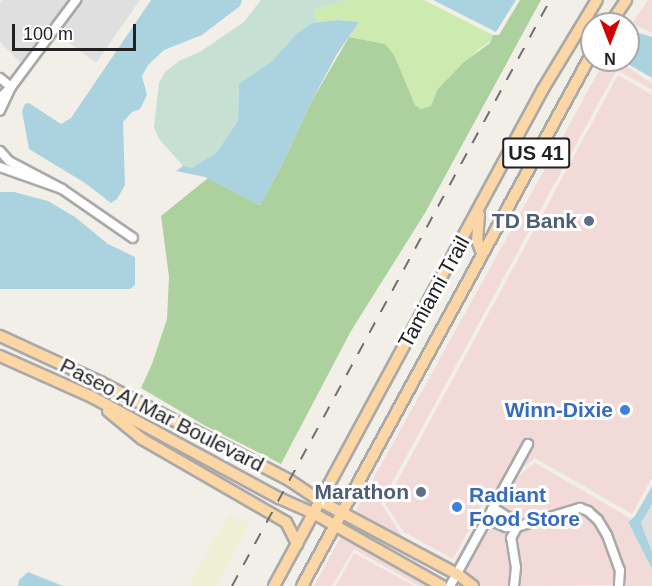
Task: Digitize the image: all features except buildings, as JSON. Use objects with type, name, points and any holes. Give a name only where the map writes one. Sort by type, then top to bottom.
[{"type":"main road","name":"Tamiami Trail","points":[[274,586],[543,89],[597,0]]},
{"type":"main road","name":"Tamiami Trail","points":[[302,586],[581,72]]},
{"type":"main road","points":[[479,208],[477,240],[482,254]]},
{"type":"main road","name":"Paseo Al Mar Boulevard","points":[[0,336],[100,382],[289,480],[320,501],[458,574],[473,586]]},
{"type":"main road","name":"Paseo Al Mar Boulevard","points":[[0,356],[92,397],[279,498],[313,513],[442,586]]},
{"type":"main road","points":[[92,397],[142,439],[286,522],[297,544]]},
{"type":"street","points":[[0,98],[11,87],[76,0]]},
{"type":"street","points":[[0,78],[11,87]]},
{"type":"street","points":[[0,111],[11,87]]},
{"type":"street","points":[[0,151],[9,161],[62,189],[133,238]]},
{"type":"street","points":[[0,167],[62,189]]},
{"type":"street","points":[[450,586],[528,444]]},
{"type":"street","points":[[493,508],[514,521],[517,527]]},
{"type":"street","points":[[487,519],[506,527],[517,527],[580,508],[588,511],[598,520],[613,546],[620,570],[619,586]]},
{"type":"street","points":[[514,586],[516,568],[511,538],[517,527]]},
{"type":"shaded area","points":[[2,0],[71,0],[23,65],[0,42],[0,3]]},
{"type":"shaded area","points":[[81,0],[140,0],[96,63],[58,34]]},
{"type":"shaded area","points":[[648,0],[652,0],[652,33],[640,27],[640,12]]},
{"type":"shaded area","points":[[598,72],[617,72],[381,503],[402,536],[454,563],[491,497],[497,492],[456,568],[354,514]]},
{"type":"shaded area","points":[[621,72],[635,72],[652,83],[652,90]]},
{"type":"shaded area","points":[[618,75],[652,95],[652,478],[632,514],[535,458],[488,494],[453,559],[404,532],[385,504]]},
{"type":"shaded area","points":[[535,463],[630,518],[628,522],[652,569],[652,586],[623,586],[625,570],[617,544],[601,518],[589,506],[579,503],[519,521],[499,507],[514,479]]},
{"type":"shaded area","points":[[652,504],[652,552],[641,523]]},
{"type":"shaded area","points":[[580,513],[595,524],[603,537],[616,571],[615,585],[518,586],[520,569],[515,539],[520,531]]},
{"type":"shaded area","points":[[489,525],[509,532],[506,546],[511,569],[509,586],[480,586],[463,572]]},
{"type":"shaded area","points":[[342,535],[433,586],[419,586],[354,549],[332,586],[314,586]]},
{"type":"shaded area","points":[[354,553],[411,584],[413,586],[336,586]]},
{"type":"green space","points":[[261,0],[345,0],[314,10],[317,23],[297,33],[272,61],[239,84],[238,121],[216,153],[192,168],[185,168],[159,139],[154,127],[159,83],[165,72],[179,61],[200,52],[244,22]]},
{"type":"green space","points":[[345,0],[424,0],[493,35],[494,39],[479,49],[437,90],[431,106],[421,109],[415,105],[394,56],[385,44],[349,37],[358,22],[338,20],[317,23],[314,10]]},
{"type":"green space","points":[[520,0],[541,0],[425,213],[351,331],[281,464],[204,425],[141,388],[152,364],[167,319],[169,277],[161,216],[208,178],[260,205],[283,163],[310,104],[349,37],[385,44],[394,55],[415,105],[421,109],[431,106],[437,90],[464,62],[490,43],[493,35],[499,35]]},
{"type":"green space","points":[[230,512],[250,523],[217,586],[188,586]]},
{"type":"water","points":[[151,0],[242,0],[240,6],[202,35],[164,50],[148,65],[142,76],[147,95],[140,109],[132,112],[123,122],[125,185],[117,199],[111,203],[85,183],[29,149],[22,111],[25,104],[29,103],[61,124],[71,118]]},
{"type":"water","points":[[433,0],[516,0],[496,32]]},
{"type":"water","points":[[338,20],[359,22],[337,54],[260,205],[205,177],[176,171],[183,166],[192,168],[216,153],[238,121],[239,84],[272,61],[297,33],[313,23]]},
{"type":"water","points":[[640,33],[652,37],[652,78],[640,71]]},
{"type":"water","points":[[0,192],[14,192],[48,201],[75,217],[108,244],[135,257],[135,285],[130,289],[0,289]]},
{"type":"water","points":[[652,486],[652,504],[641,523],[652,552],[652,569],[628,522],[635,516]]},
{"type":"water","points":[[28,572],[63,586],[18,586],[19,580]]},
{"type":"railway","points":[[232,586],[550,0]]},
{"type":"place","name":"TD Bank","points":[[589,221]]},
{"type":"place","name":"Winn-Dixie","points":[[625,410]]},
{"type":"place","name":"Marathon","points":[[421,492]]},
{"type":"place","name":"Radiant Food Store","points":[[457,507]]}]
